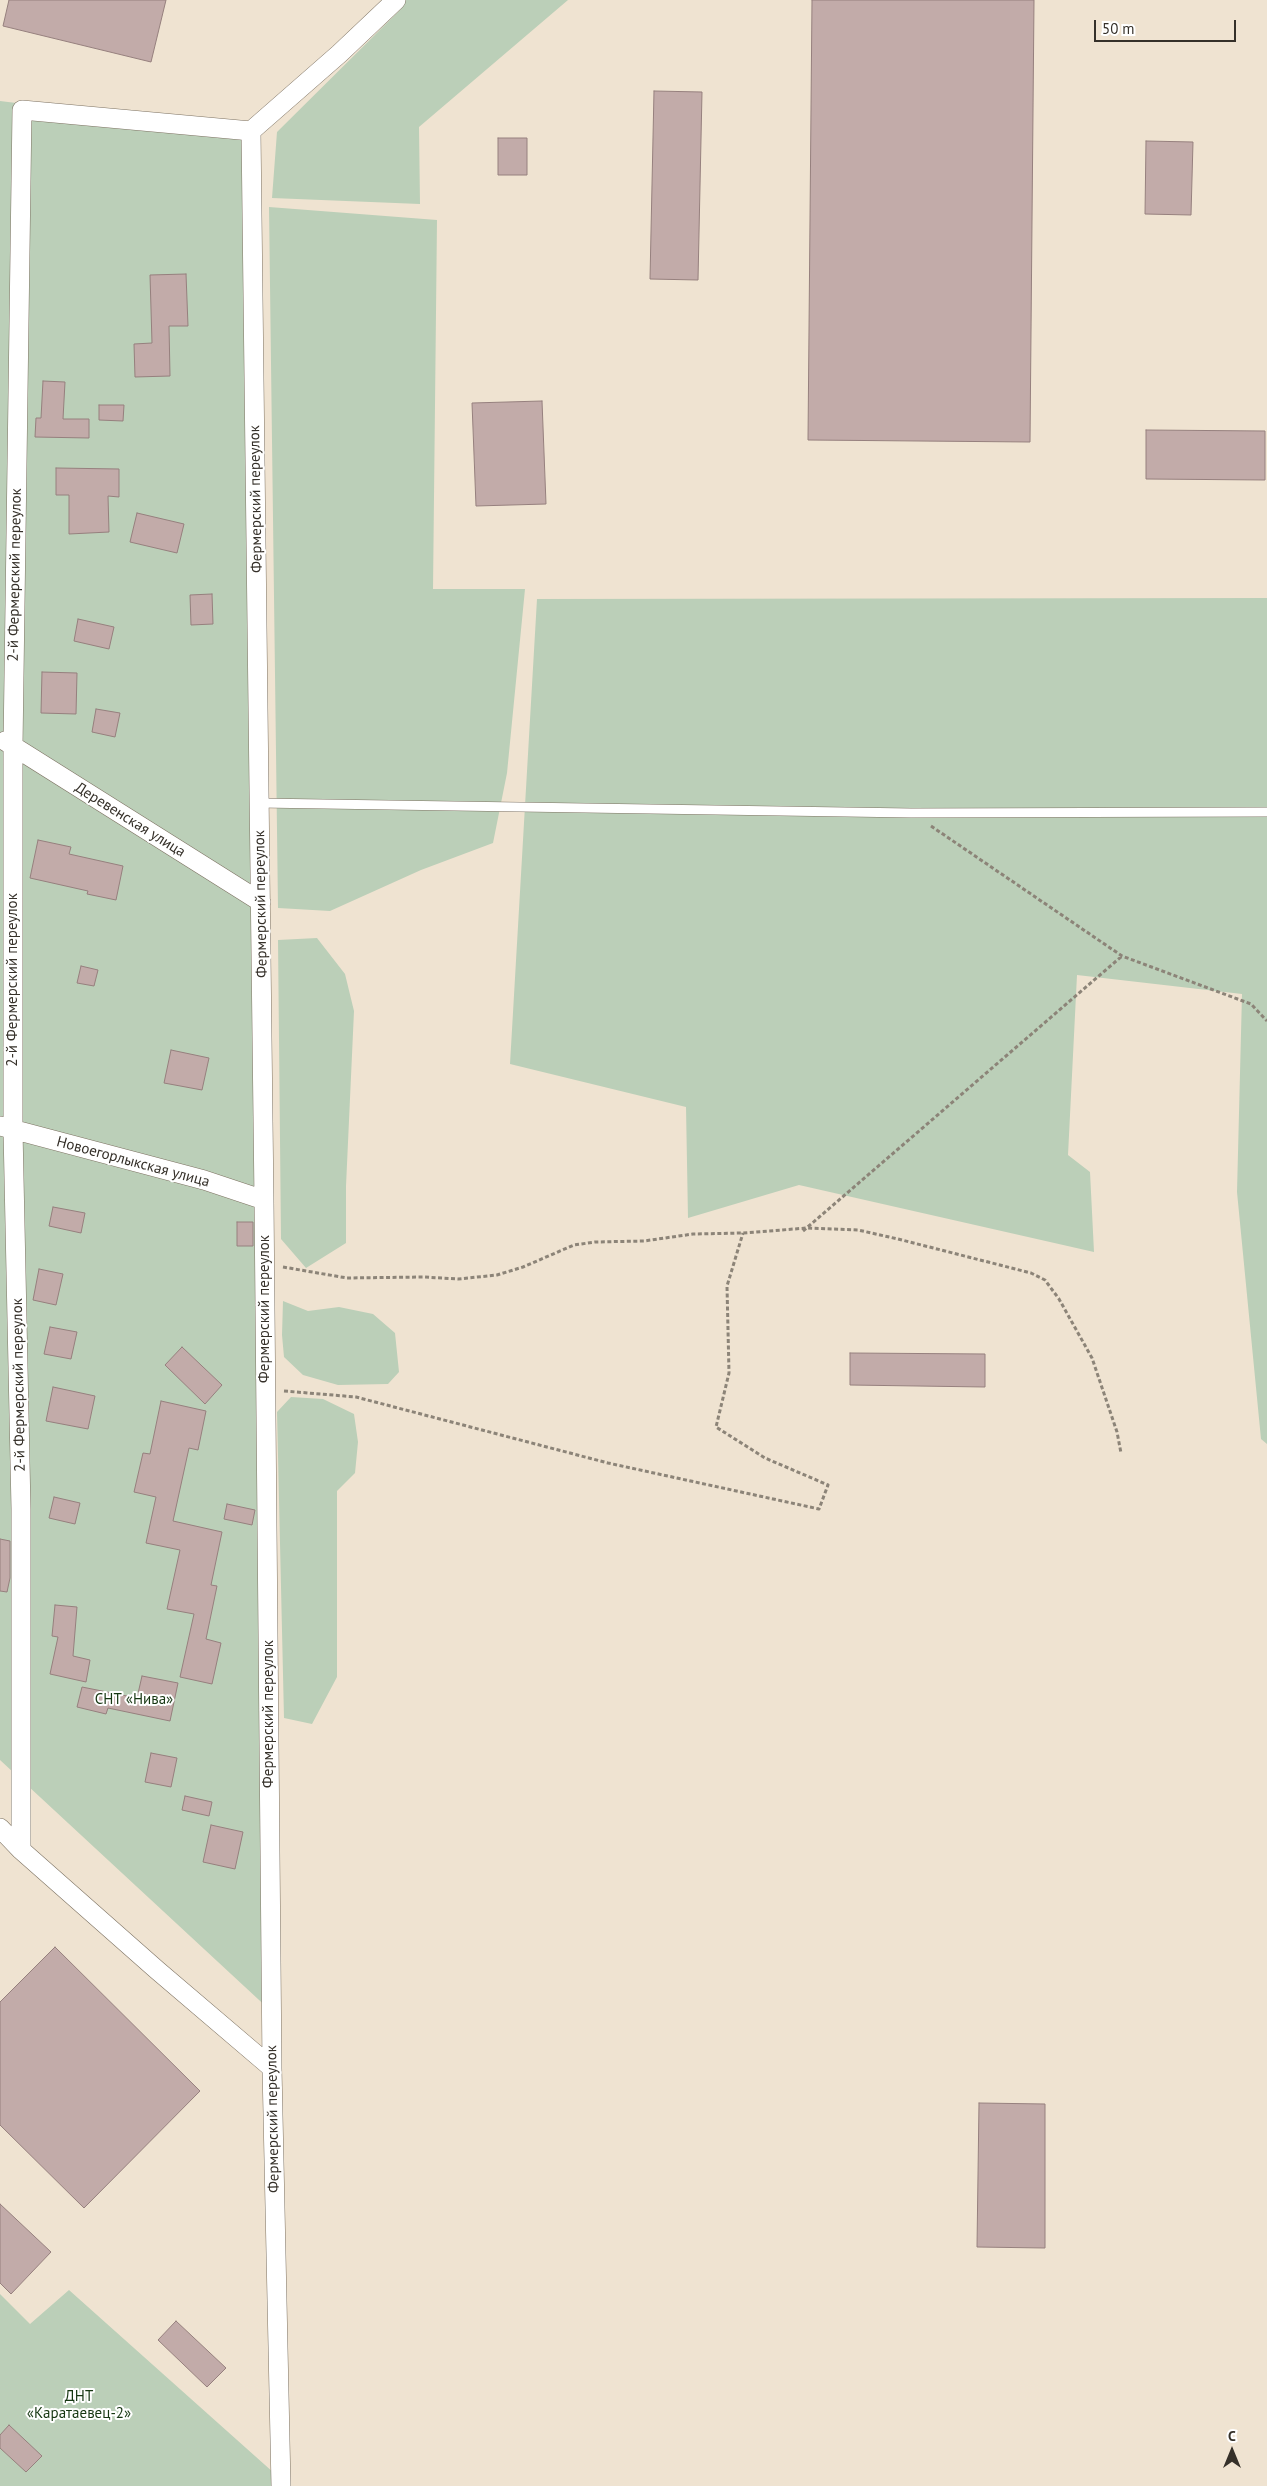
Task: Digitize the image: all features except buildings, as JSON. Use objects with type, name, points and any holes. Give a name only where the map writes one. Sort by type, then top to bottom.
[{"type":"street","points":[[251,131],[396,0]]},
{"type":"street","name":"2-й Фермерский переулок","points":[[21,1850],[21,1509],[7,1128],[6,742],[22,110],[251,131]]},
{"type":"street","name":"Фермерский переулок","points":[[251,131],[265,1263],[272,2068],[281,2486]]},
{"type":"street","name":"Деревенская улица","points":[[6,742],[261,902]]},
{"type":"street","name":"Новоегорлыкская улица","points":[[7,1128],[204,1180],[264,1200]]},
{"type":"street","points":[[0,1828],[21,1850],[272,2068]]},
{"type":"lane","points":[[259,803],[911,812],[1267,812]]},
{"type":"path","points":[[911,812],[1122,956],[1251,1004],[1267,1021]]},
{"type":"path","points":[[803,1231],[1122,956]]},
{"type":"path","points":[[265,1263],[347,1278],[477,1278],[523,1267],[574,1245],[693,1234],[743,1233],[807,1228],[848,1230],[874,1234],[1031,1273],[1045,1280],[1059,1299],[1096,1366],[1117,1432],[1121,1453]]},
{"type":"path","points":[[266,1389],[356,1397],[608,1463],[819,1509],[828,1484],[765,1458],[716,1427],[729,1373],[726,1286],[743,1233]]},
{"type":"green space","points":[[403,0],[568,0],[419,127],[420,204],[272,198],[277,132],[401,9]]},
{"type":"green space","name":"СНТ «Нива»","points":[[0,101],[251,132],[272,2012],[0,1760]]},
{"type":"green space","points":[[269,207],[437,220],[433,589],[525,589],[507,773],[493,843],[421,870],[330,911],[278,908]]},
{"type":"green space","points":[[1267,598],[1267,1444],[1261,1439],[1237,1192],[1242,994],[1077,975],[1068,1155],[1090,1172],[1094,1252],[799,1185],[688,1218],[686,1107],[510,1064],[537,599]]},
{"type":"green space","points":[[317,938],[345,974],[354,1011],[346,1186],[346,1243],[306,1268],[281,1239],[278,940]]},
{"type":"green space","points":[[283,1301],[308,1311],[339,1307],[373,1314],[395,1333],[399,1372],[388,1384],[338,1385],[303,1375],[284,1357],[282,1335]]},
{"type":"green space","points":[[291,1397],[323,1399],[354,1414],[358,1442],[355,1473],[337,1491],[337,1677],[312,1724],[284,1718],[277,1412]]},
{"type":"green space","name":"ДНТ «Каратаевец-2»","points":[[69,2290],[274,2473],[276,2486],[0,2486],[0,2294],[30,2324]]}]
